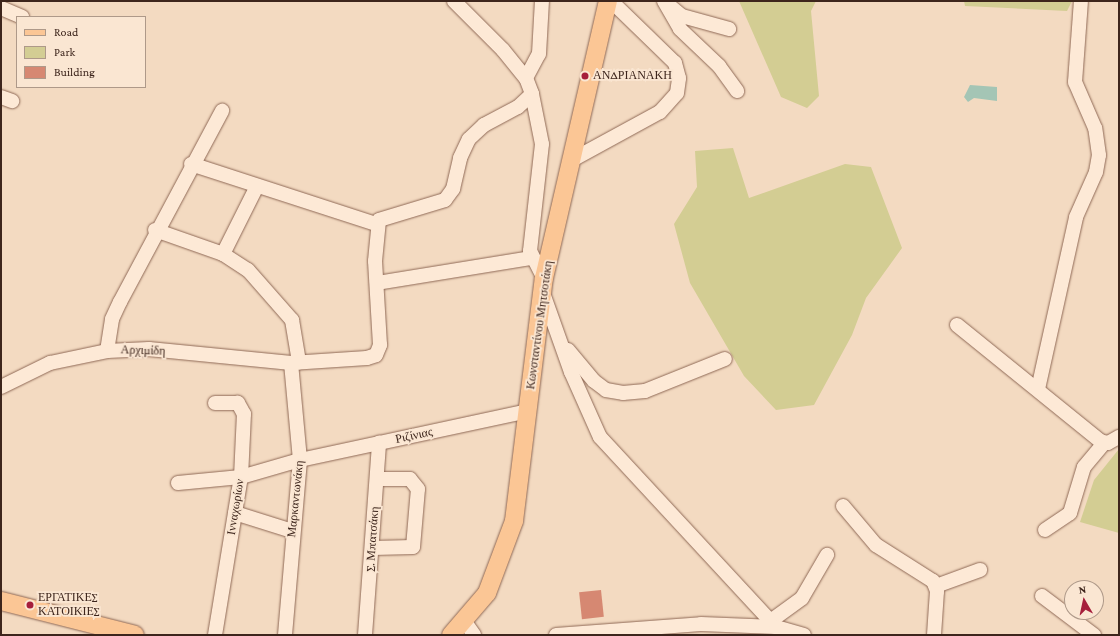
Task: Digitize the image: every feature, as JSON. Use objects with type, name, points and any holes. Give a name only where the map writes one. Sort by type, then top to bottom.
[{"type":"main road","name":"Κωνσταντίνου Μητσοτάκη","points":[[451,635],[470,628],[508,547],[518,499],[544,286],[570,161],[610,1]]},
{"type":"main road","points":[[1,601],[92,629],[134,635]]},
{"type":"street","points":[[454,1],[526,78],[532,94],[542,144],[530,239],[531,258],[544,286],[557,331],[576,385],[600,438],[747,599],[774,624]]},
{"type":"street","points":[[526,78],[539,54],[542,1]]},
{"type":"street","points":[[570,161],[660,112],[677,93],[679,78],[675,63],[610,1]]},
{"type":"street","points":[[664,1],[682,16],[729,29]]},
{"type":"street","points":[[664,1],[680,28],[719,66],[737,91]]},
{"type":"street","points":[[1038,388],[1074,224],[1096,172],[1099,155],[1095,128],[1075,82],[1081,1]]},
{"type":"street","points":[[1,8],[20,16]]},
{"type":"street","points":[[531,258],[377,283],[376,224],[383,217],[421,210],[445,200],[453,189],[460,158],[469,139],[484,125],[518,107],[532,94]]},
{"type":"street","points":[[106,351],[112,320],[155,230],[222,111]]},
{"type":"street","points":[[191,164],[376,224]]},
{"type":"street","points":[[223,254],[257,186]]},
{"type":"street","name":"Μαρκαντωνάκη","points":[[155,230],[223,254],[248,270],[292,320],[300,460],[292,532],[285,635]]},
{"type":"street","name":"Αρχιμίδη","points":[[1,387],[50,363],[106,351],[149,349],[295,362],[367,358],[376,355],[380,345],[377,283]]},
{"type":"street","points":[[957,325],[1038,388],[1104,443]]},
{"type":"street","points":[[557,331],[574,360],[594,381],[606,390],[623,393],[646,391],[725,359]]},
{"type":"street","name":"Ινναχωρίων","points":[[215,403],[242,405],[241,477],[215,635]]},
{"type":"street","name":"Ριζίνιας","points":[[178,483],[241,477],[300,460],[529,411]]},
{"type":"street","points":[[1045,530],[1070,513],[1079,476],[1104,443],[1119,437]]},
{"type":"street","name":"Σ. Μπατσάκη","points":[[365,635],[373,548],[379,443]]},
{"type":"street","points":[[373,548],[413,547],[418,490],[410,479],[377,479]]},
{"type":"street","points":[[843,506],[876,545],[928,577],[936,586],[934,635]]},
{"type":"street","points":[[235,513],[292,532]]},
{"type":"street","points":[[774,624],[802,598],[827,555]]},
{"type":"street","points":[[936,586],[980,570]]},
{"type":"street","points":[[1042,596],[1094,635]]},
{"type":"street","points":[[556,635],[640,631],[701,624],[774,624],[804,635]]},
{"type":"green space","points":[[739,1],[816,1],[811,11],[819,96],[807,108],[781,97]]},
{"type":"green space","points":[[964,1],[1072,1],[1067,11],[965,6]]},
{"type":"green space","points":[[733,148],[749,198],[845,164],[871,167],[902,248],[866,298],[852,335],[814,405],[776,410],[744,376],[690,283],[674,224],[697,187],[695,151]]},
{"type":"green space","points":[[1119,449],[1119,533],[1080,522],[1094,480]]},
{"type":"shaded area","points":[[970,85],[997,87],[997,101],[974,98],[968,102],[964,97]]},
{"type":"building","points":[[601,590],[604,617],[582,619],[579,592]]},
{"type":"place","name":"ΑΝΔΡΙΑΝΑΚΗ","points":[[585,76]]},
{"type":"place","name":"ΕΡΓΑΤΙΚΕΣ ΚΑΤΟΙΚΙΕΣ","points":[[30,605]]}]
